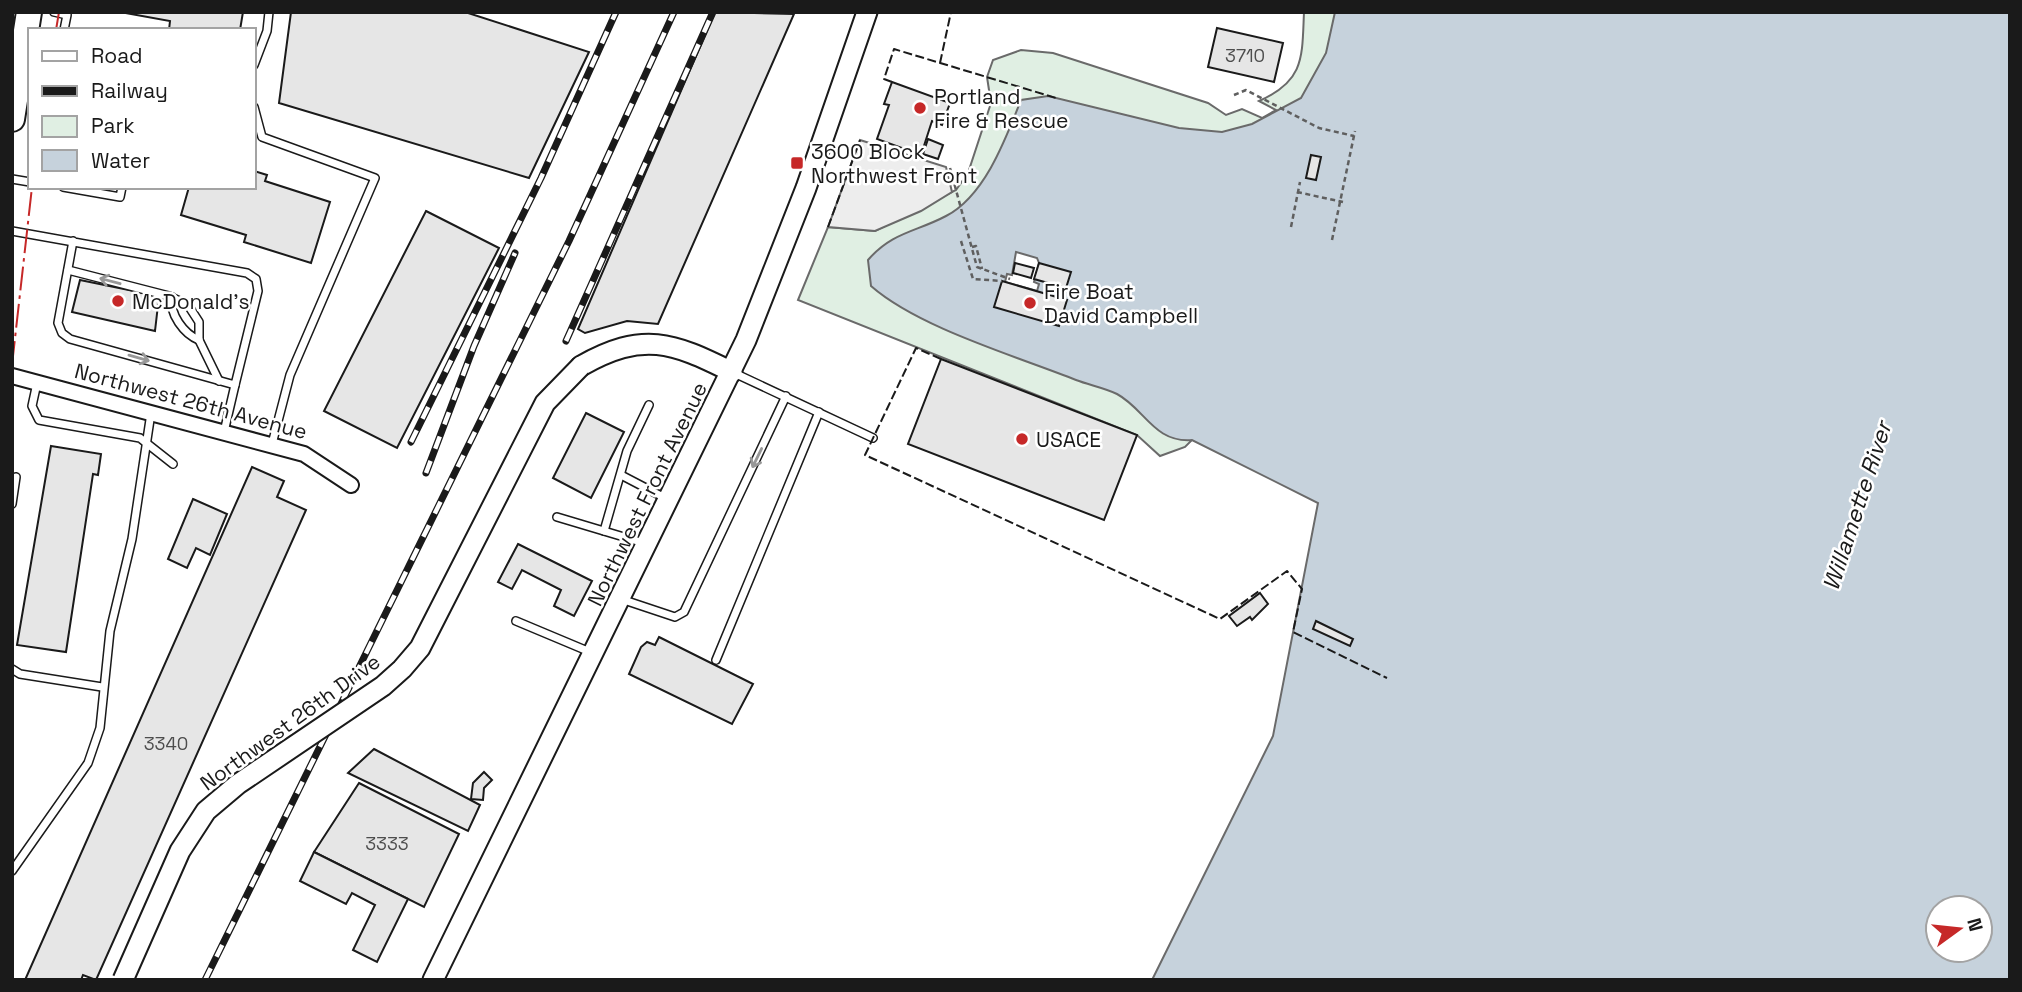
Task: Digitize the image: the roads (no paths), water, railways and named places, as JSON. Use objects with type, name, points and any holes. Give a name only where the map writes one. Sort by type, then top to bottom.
[{"type":"highway","points":[[13,112],[29,12]]},
{"type":"main road","name":"Northwest Front Avenue","points":[[433,980],[732,372],[778,264],[867,12]]},
{"type":"main road","name":"Northwest 26th Drive","points":[[123,980],[180,851],[206,811],[238,784],[383,685],[420,648],[545,404],[581,366],[628,345],[658,342],[684,348],[732,372]]},
{"type":"street","name":"Northwest 26th Avenue","points":[[12,376],[304,454],[351,485]]},
{"type":"lane","points":[[54,12],[66,15],[64,28]]},
{"type":"lane","points":[[256,60],[267,31],[269,12]]},
{"type":"lane","points":[[256,114],[262,137],[375,178],[290,375],[272,444]]},
{"type":"lane","points":[[75,189],[120,197],[122,189]]},
{"type":"lane","points":[[12,231],[247,273],[256,279],[258,291],[224,432]]},
{"type":"lane","points":[[73,241],[58,323],[62,333],[70,339],[235,385]]},
{"type":"lane","points":[[68,270],[172,297],[188,305],[199,322],[199,341],[219,381]]},
{"type":"lane","points":[[172,297],[172,307],[179,323],[187,334],[199,341]]},
{"type":"lane","points":[[732,372],[873,438]]},
{"type":"lane","points":[[38,383],[32,406],[39,420],[148,442],[173,464]]},
{"type":"lane","points":[[621,599],[675,617],[684,612],[786,396]]},
{"type":"lane","points":[[604,531],[627,451],[649,405]]},
{"type":"lane","points":[[12,871],[88,763],[100,728],[102,687],[110,631],[132,539],[151,412]]},
{"type":"lane","points":[[716,660],[819,412]]},
{"type":"lane","points":[[621,475],[669,500]]},
{"type":"lane","points":[[12,504],[16,477]]},
{"type":"lane","points":[[557,517],[648,544]]},
{"type":"lane","points":[[516,621],[594,654]]},
{"type":"lane","points":[[12,669],[20,674],[102,687]]},
{"type":"water","name":"Willamette River","points":[[1335,12],[2010,12],[2010,980],[1152,980],[1273,736],[1318,503],[1192,440],[1179,440],[1168,436],[1117,394],[969,340],[915,315],[871,286],[868,260],[886,244],[946,216],[972,195],[993,165],[1021,100],[1048,96],[1179,128],[1222,132],[1252,124],[1301,98],[1326,53]]},
{"type":"railway","points":[[411,442],[541,178],[616,12]]},
{"type":"railway","points":[[205,980],[569,241],[674,12]]},
{"type":"railway","points":[[566,341],[713,12]]},
{"type":"railway","points":[[426,473],[474,346],[515,253]]},
{"type":"place","name":"Portland Fire & Rescue","points":[[920,108]]},
{"type":"place","name":"3600 Block Northwest Front","points":[[797,163]]},
{"type":"place","name":"McDonald's","points":[[118,301]]},
{"type":"place","name":"Fire Boat David Campbell","points":[[1030,303]]},
{"type":"place","name":"USACE","points":[[1022,439]]}]
